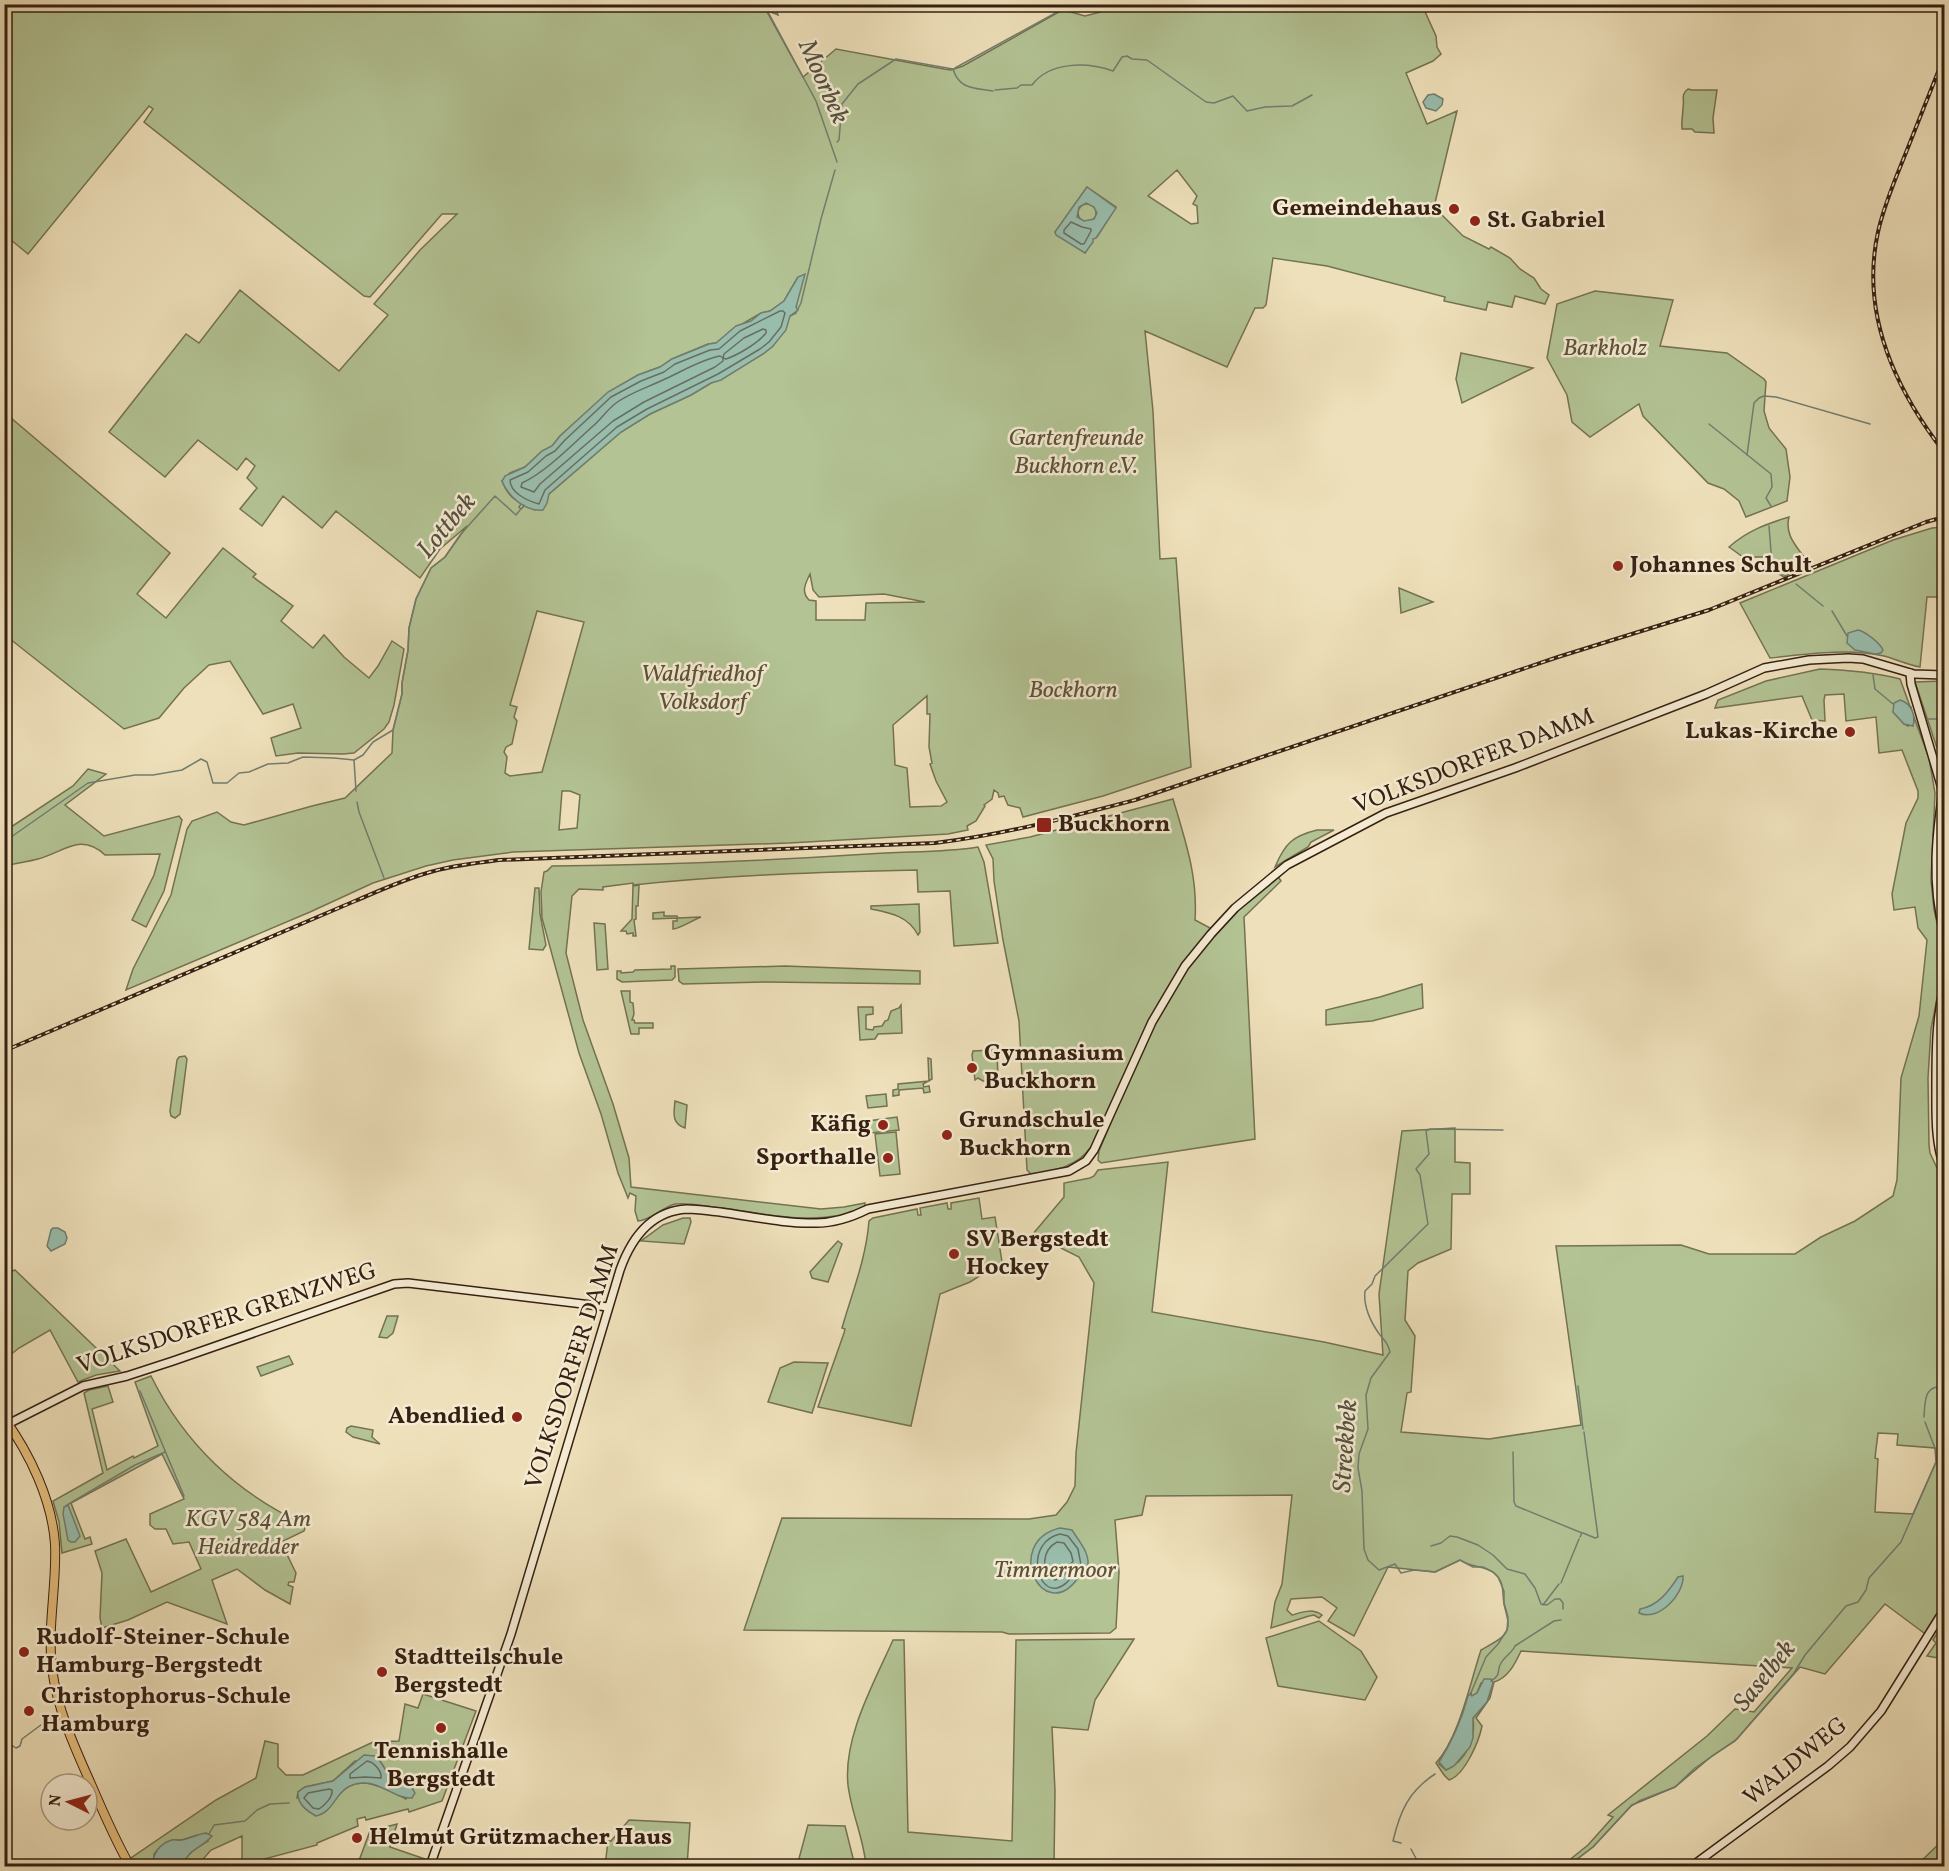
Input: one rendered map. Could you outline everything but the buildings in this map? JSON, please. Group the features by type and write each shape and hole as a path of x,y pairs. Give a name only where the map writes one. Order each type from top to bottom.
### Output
{"main road":[{"name":"VOLKSDORFER DAMM","path":"430,1866 511,1634 608,1307 630,1245 641,1231 666,1214 688,1209 804,1222 827,1222 855,1216 868,1209 1060,1174 1075,1169 1086,1161 1096,1147 1152,1022 1185,966 1231,913 1256,889 1287,865 1386,813 1515,768 1706,694 1764,668 1809,660 1839,658 1863,659 1910,673 1944,675"},
{"path":"1910,673 1911,684 1944,788 1935,874 1936,894 1944,932"},
{"path":"1944,986 1938,1015 1936,1044 1937,1136 1944,1167"},
{"name":"VOLKSDORFER GRENZWEG","path":"6,1421 83,1386 155,1367 394,1284 408,1283 608,1307"},
{"path":"6,1421 35,1471 45,1497 54,1536 51,1656 58,1703 87,1775 130,1866"},
{"name":"WALDWEG","path":"1692,1866 1828,1766 1850,1747 1881,1711 1944,1610"}],"green space":[{"path":"1119,4 1422,5 1436,36 1437,47 1441,54 1433,61 1406,73 1427,124 1457,111 1434,207 1463,236 1489,249 1491,247 1510,258 1520,269 1534,278 1541,289 1549,295 1545,304 1515,296 1512,307 1488,302 1486,310 1444,301 1445,297 1327,266 1273,258 1266,305 1263,308 1255,308 1227,367 1145,331 1153,411 1160,559 1176,558 1191,767 1103,796 1023,817 1020,808 1008,805 1004,796 999,797 994,790 992,799 984,805 976,821 967,826 968,830 948,834 789,843 513,852 453,860 373,883 126,990 133,969 171,895 187,829 192,821 217,812 231,822 244,825 345,798 392,753 393,730 402,694 409,628 416,599 431,568 445,557 467,526 440,549 420,578 336,511 322,528 283,496 262,526 240,509 257,488 247,478 255,466 246,458 237,470 198,440 165,477 109,432 186,334 199,343 240,290 339,371 388,315 374,304 420,250 457,214 442,214 370,297 364,296 144,122 153,109 149,106 28,254 5,235 4,5 775,5 778,15 766,10 803,77 836,49 951,70 963,66 1059,12 1060,9 1085,16 1120,7","holes":["1177,170 1197,196 1193,204 1197,206 1198,223 1191,224 1148,196","1087,187 1116,207 1097,237 1092,239 1085,253 1055,232","798,277 796,313 790,316 773,346 763,354 691,395 650,414 621,432 549,494 535,510 525,505 521,509 519,507 522,503 507,491 502,481 510,473 525,467 542,451 552,446 609,392 672,359 716,343 744,323 761,313 770,311 784,301","810,574 813,590 819,597 884,594 925,602 866,603 865,620 816,620 816,601 809,600 805,594","537,611 584,622 542,772 510,776 505,773 507,757 504,752 506,747 512,744 517,721 514,717 517,707 510,705","927,696 927,714 930,714 929,747 932,763 930,764 947,802 941,806 910,807 907,768 895,765 893,725","562,791 580,795 577,828 559,830"]},
{"path":"1688,89 1717,90 1713,118 1714,133 1682,129 1683,95"},
{"path":"1083,204 1091,204 1096,209 1094,220 1083,222 1078,217 1078,209"},
{"name":"Barkholz","path":"1595,291 1673,300 1660,346 1727,353 1764,379 1766,382 1764,411 1769,428 1786,449 1790,477 1787,501 1746,517 1739,501 1724,489 1708,483 1643,416 1639,404 1590,437 1572,422 1567,395 1547,358 1557,304"},
{"path":"1461,353 1533,368 1462,403 1456,379"},
{"path":"4,412 170,553 137,594 166,618 223,548 256,574 253,577 293,606 281,621 313,648 324,635 344,657 369,678 392,641 404,649 394,705 389,722 384,729 354,753 298,753 276,756 271,738 301,728 293,704 263,714 230,661 209,665 184,688 159,718 124,729 5,635"},
{"path":"1789,517 1790,536 1808,563 1784,577 1770,565 1770,557 1743,557 1729,547 1757,529"},
{"path":"1944,527 1944,597 1927,597 1920,667 1884,656 1856,652 1827,652 1770,658 1740,603 1893,540 1932,528"},
{"path":"1399,588 1433,602 1401,613"},
{"name":"Timmermoor","path":"1820,669 1860,672 1900,679 1910,707 1893,712 1908,726 1914,721 1912,712 1929,758 1935,793 1931,880 1934,910 1944,953 1931,1029 1928,1078 1930,1153 1944,1183 1944,1609 1928,1636 1885,1604 1825,1674 1800,1667 1735,1741 1712,1756 1675,1787 1632,1805 1593,1847 1568,1866 1562,1866 1588,1845 1613,1817 1608,1815 1707,1736 1735,1709 1754,1712 1792,1668 1521,1651 1507,1674 1494,1682 1490,1698 1476,1718 1482,1726 1478,1740 1466,1765 1449,1780 1436,1763 1457,1725 1481,1650 1502,1637 1508,1628 1500,1580 1490,1570 1460,1560 1435,1572 1388,1567 1354,1636 1328,1621 1337,1608 1322,1597 1291,1599 1287,1610 1292,1615 1307,1611 1315,1612 1322,1615 1319,1618 1314,1615 1309,1616 1271,1628 1275,1602 1282,1584 1292,1495 1146,1496 1142,1515 1115,1520 1119,1572 1116,1628 1110,1633 1009,1634 1002,1632 744,1630 782,1518 1029,1519 1056,1515 1067,1502 1075,1486 1076,1453 1094,1283 1079,1257 1055,1245 1022,1247 1064,1197 1064,1183 1090,1178 1098,1170 1168,1162 1152,1312 1324,1342 1383,1355 1379,1294 1402,1131 1455,1128 1455,1162 1470,1163 1470,1194 1452,1194 1451,1249 1418,1263 1408,1271 1405,1320 1415,1336 1411,1392 1407,1393 1401,1432 1489,1439 1581,1425 1556,1246 1681,1245 1709,1254 1795,1254 1821,1237 1855,1221 1893,1196 1897,1180 1901,1078 1919,1016 1927,940 1918,928 1915,907 1894,910 1892,894 1906,823 1918,798 1918,791 1902,750 1879,753 1876,717 1846,721 1844,694 1825,695 1825,721 1812,720 1802,696 1715,708 1718,700 1766,681","holes":["1878,1433 1898,1434 1897,1445 1935,1448 1936,1462 1913,1514 1875,1512 1878,1459 1875,1458","1481,1683 1492,1683 1487,1702 1473,1718 1473,1734 1468,1748 1459,1761 1446,1770 1439,1764 1440,1761 1454,1737 1468,1696 1472,1697 1477,1693"]},
{"path":"1944,681 1944,752 1937,748 1915,682"},
{"path":"88,769 106,774 65,805 104,836 179,816 182,820 164,891 146,927 132,920 154,875 160,854 105,855 96,848 80,844 38,859 5,866 5,831 73,786"},
{"path":"1173,799 1193,873 1195,920 1212,929 1173,980 1159,1004 1091,1147 1072,1164 1031,1174 1027,1170 1019,1021 1003,940 993,859 986,845 1030,837"},
{"path":"1944,813 1944,920 1938,893"},
{"path":"1317,830 1334,830 1311,842 1308,847 1275,867 1286,846 1296,838"},
{"path":"978,847 984,862 998,943 954,946 950,891 918,892 917,870 775,874 633,885 633,883 603,887 603,890 579,889 572,896 566,953 583,1020 613,1104 629,1158 631,1187 821,1209 865,1203 864,1209 846,1214 810,1218 776,1216 693,1204 675,1204 647,1219 638,1221 635,1211 636,1196 630,1193 628,1198 618,1173 601,1114 579,1053 542,918 541,892 544,872 552,866 750,861"},
{"path":"1277,875 1281,881 1244,917 1255,1139 1101,1163 1098,1160 1099,1151 1121,1097 1174,988 1216,932"},
{"path":"639,885 638,906 636,906 636,919 634,920 636,936 633,936 633,933 627,934 626,931 621,931 632,919 633,886"},
{"path":"535,888 539,888 540,914 546,945 543,950 529,949"},
{"path":"919,904 920,932 918,935 904,919 871,909 871,906"},
{"path":"664,912 664,916 677,916 678,918 701,917 673,929 673,921 677,921 677,918 653,919 653,913"},
{"path":"594,923 605,924 608,969 597,970"},
{"path":"671,966 675,966 675,977 672,980 622,982 617,979 617,971 621,973 635,970 671,969"},
{"path":"785,966 920,971 920,984 767,982 683,984 679,981 678,969"},
{"path":"1422,984 1423,1008 1372,1021 1326,1025 1326,1010"},
{"path":"621,991 630,991 630,1002 633,1003 634,1014 632,1020 635,1023 653,1023 653,1028 639,1028 639,1034 631,1034"},
{"path":"901,1005 902,1033 878,1034 875,1039 860,1040 858,1007 873,1007 873,1014 866,1015 866,1029 873,1030 874,1027 882,1026 888,1020 891,1011"},
{"path":"1944,1008 1944,1150 1940,1136 1941,1029"},
{"path":"992,1050 992,1053 997,1053 998,1078 992,1081 983,1081 978,1078 975,1080 973,1051"},
{"path":"185,1056 187,1059 180,1114 175,1118 171,1116 170,1111 177,1060"},
{"path":"928,1058 931,1059 932,1079 929,1081"},
{"path":"928,1081 923,1084 924,1087 929,1086 930,1092 924,1093 923,1088 899,1090 899,1095 893,1096 893,1090 898,1089 898,1084"},
{"name":"Sporthalle","path":"886,1094 887,1106 868,1108 866,1096"},
{"path":"675,1101 687,1105 685,1128 675,1120"},
{"name":"Käfig","path":"897,1117 899,1130 870,1133 868,1121"},
{"name":"Sporthalle","path":"896,1132 900,1174 880,1176 875,1134"},
{"path":"979,1198 982,1219 995,1217 1002,1262 970,1282 940,1294 911,1426 818,1407 844,1333 845,1329 842,1328 862,1262 869,1221 873,1218 917,1209 918,1215 921,1215 920,1208 947,1203 948,1209 951,1209 951,1203"},
{"path":"690,1218 691,1222 684,1244 641,1241 663,1225"},
{"path":"838,1241 842,1244 828,1282 812,1278 810,1272"},
{"path":"15,1270 120,1371 96,1375 78,1382 50,1330 5,1359 5,1274"},
{"path":"387,1316 398,1316 393,1333 387,1338 379,1337"},
{"path":"289,1356 293,1364 261,1376 257,1367"},
{"path":"794,1362 828,1363 812,1413 768,1402 780,1368"},
{"name":"KGV 584 Am Heidredder","path":"151,1376 179,1423 215,1464 257,1498 306,1525 304,1531 281,1542 296,1573 294,1582 289,1582 288,1585 293,1587 290,1604 265,1590 237,1569 212,1580 227,1624 167,1602 128,1620 102,1628 100,1618 102,1573 95,1551 126,1539 151,1592 201,1569 189,1542 173,1544 166,1529 155,1529 150,1525 150,1514 184,1499 162,1454 71,1503 85,1539 90,1537 92,1544 62,1553 59,1522 53,1501 103,1473 84,1393 108,1386 113,1402 92,1409 107,1470 158,1446 135,1382"},
{"path":"351,1426 373,1430 372,1437 380,1444 353,1437 346,1432"},
{"path":"1319,1621 1361,1651 1377,1677 1365,1700 1278,1686 1266,1638"},
{"path":"1944,1621 1944,1659 1927,1656 1936,1643 1933,1640"},
{"path":"1134,1639 1095,1700 1088,1730 1052,1727 1055,1791 1054,1866 866,1866 848,1785 850,1748 869,1692 893,1640 904,1640 908,1832 1012,1841 1016,1640"},
{"path":"423,1694 476,1711 442,1801 409,1812 408,1809 366,1820 365,1817 357,1819 358,1826 317,1843 317,1845 242,1865 242,1836 211,1850 197,1866 182,1866 189,1854 208,1841 197,1835 182,1840 172,1840 159,1848 154,1854 154,1866 132,1866 128,1860 216,1800 256,1778 265,1741 278,1744 278,1767 286,1775 303,1775 373,1742 399,1741 405,1704 418,1708","holes":["355,1761 380,1761 390,1777 411,1788 406,1799 380,1787 362,1783 346,1788 338,1796 297,1798 298,1792 305,1787 333,1781"]},
{"path":"629,1820 690,1823 687,1866 605,1866 608,1841 611,1841"},
{"path":"397,1824 390,1847 425,1859 423,1866 357,1866 370,1831"},
{"path":"808,1825 845,1826 855,1866 797,1866"},
{"path":"1944,1839 1944,1866 1916,1866"}],"water":[{"path":"1434,94 1443,99 1442,105 1436,111 1426,108 1423,102 1428,95"},
{"path":"1087,187 1116,208 1085,253 1056,235 1055,232","holes":["1086,203 1094,207 1097,213 1094,219 1084,221 1077,217 1079,207"]},
{"path":"805,274 796,307 798,310 790,316 786,330 763,354 721,380 650,414 621,432 549,494 543,510 524,506 508,492 502,481 505,476 525,467 542,451 552,446 608,392 672,359 716,343 736,326 751,321 761,313 770,311 784,301 798,277"},
{"path":"1858,630 1876,641 1883,650 1881,653 1855,650 1847,643 1848,633"},
{"path":"1900,700 1912,710 1913,726 1904,724 1893,712 1894,703"},
{"path":"53,1228 65,1232 67,1238 65,1244 51,1251 47,1246"},
{"path":"68,1505 80,1536 75,1542 68,1540 63,1514 64,1507"},
{"path":"1060,1528 1072,1530 1084,1548 1088,1563 1085,1571 1065,1590 1052,1593 1042,1587 1034,1577 1031,1563 1033,1549 1043,1536"},
{"path":"1683,1576 1679,1591 1668,1605 1654,1614 1639,1613 1640,1609 1658,1601 1678,1577"},
{"path":"1484,1679 1491,1679 1493,1683 1487,1702 1473,1718 1473,1738 1470,1747 1454,1766 1446,1770 1439,1762 1456,1730 1468,1696 1471,1693 1472,1696 1477,1693"},
{"path":"364,1755 375,1756 390,1777 412,1788 415,1793 412,1798 400,1796 370,1783 363,1783 347,1788 329,1809 316,1816 303,1807 298,1792 305,1787 333,1781"},
{"path":"206,1833 212,1836 188,1856 182,1866 154,1866 155,1854 164,1844 172,1840"}],"waterway":[{"name":"Moorbek","path":"766,4 767,10 816,101 837,162"},
{"path":"955,68 1059,11"},
{"path":"995,90 1032,85 1049,71 1070,66 1092,66 1113,71 1122,57 1127,56 1132,59 1147,60 1206,102 1214,103 1233,96 1247,111 1265,107 1292,106 1312,95"},
{"path":"837,142 842,104 858,84 896,59 953,69 959,81 969,87 993,91"},
{"name":"Lottbek","path":"797,311 835,170"},
{"path":"1747,455 1754,403 1764,396 1776,397 1870,424"},
{"path":"1709,424 1771,474 1772,487 1766,498 1771,506"},
{"name":"Lottbek","path":"4,842 88,783 182,770 201,759 207,762 213,783 227,783 239,773 249,772 268,764 288,763 303,757 354,760 363,755 373,742 393,730 402,694 409,628 416,599 431,568 445,557 460,535 495,496 516,515 524,505"},
{"path":"1769,526 1772,564 1785,576"},
{"path":"1796,584 1823,606"},
{"path":"1832,611 1847,636"},
{"path":"1873,675 1875,689 1893,704"},
{"path":"1928,719 1944,719"},
{"path":"354,760 356,791"},
{"path":"357,802 384,878"},
{"name":"Streekbek","path":"1470,1695 1486,1657 1507,1630 1508,1617 1504,1603 1504,1591 1498,1577 1483,1567 1473,1567 1460,1560 1435,1572 1414,1570 1401,1573 1395,1564 1379,1570 1368,1560 1364,1549 1362,1491 1358,1468 1359,1454 1368,1429 1366,1395 1371,1378 1390,1352 1368,1314 1365,1291 1372,1284 1375,1276 1428,1224 1420,1175 1416,1169 1429,1154 1426,1131 1430,1129 1503,1130"},
{"path":"1578,1386 1583,1429"},
{"name":"Saselbek","path":"1924,1417 1925,1400 1929,1391 1933,1388 1944,1387"},
{"path":"140,1391 184,1496"},
{"name":"Saselbek","path":"1925,1422 1936,1451"},
{"path":"1583,1533 1598,1537 1584,1432"},
{"path":"67,1505 135,1465 165,1452"},
{"path":"1513,1452 1516,1506 1582,1533 1580,1537"},
{"name":"Saselbek","path":"1568,1866 1593,1847 1630,1807 1639,1801 1675,1787 1695,1768 1737,1739 1794,1673 1805,1655 1846,1606 1858,1602 1866,1590 1869,1578 1901,1542 1936,1462"},
{"path":"1431,1546 1441,1543 1450,1536 1478,1545 1493,1555 1507,1569 1525,1574 1535,1588 1541,1604 1547,1605 1555,1599 1560,1599 1563,1609"},
{"path":"1561,1583 1579,1539"},
{"path":"1543,1605 1559,1584"},
{"path":"1491,1681 1498,1675 1501,1663 1515,1646 1554,1621 1561,1620"},
{"path":"4,1751 13,1746 16,1748 20,1746 22,1739 53,1716"},
{"name":"Streekbek","path":"1401,1843 1393,1841 1403,1811 1418,1787 1435,1774"},
{"path":"209,1834 214,1825 245,1821 257,1810 270,1804 289,1803"},
{"name":"Streekbek","path":"1411,1849 1420,1866"}],"railway":[{"path":"1944,57 1887,202 1878,232 1874,262 1874,292 1878,321 1886,349 1910,403 1944,452"},
{"path":"4,1051 384,889 434,871 499,860 935,843 1036,825 1135,800 1558,657 1709,610 1926,522 1944,517"}],"place":[{"name":"Gemeindehaus","path":"1454,209"},
{"name":"St. Gabriel","path":"1475,221"},
{"name":"Johannes Schult","path":"1618,566"},
{"name":"Lukas-Kirche","path":"1850,732"},
{"name":"Buckhorn","path":"1044,825"},
{"name":"Gymnasium Buckhorn","path":"972,1068"},
{"name":"Käfig","path":"883,1125"},
{"name":"Grundschule Buckhorn","path":"947,1135"},
{"name":"Sporthalle","path":"888,1158"},
{"name":"SV Bergstedt Hockey","path":"954,1254"},
{"name":"Abendlied","path":"517,1417"},
{"name":"Rudolf-Steiner-Schule Hamburg-Bergstedt","path":"24,1652"},
{"name":"Stadtteilschule Bergstedt","path":"382,1672"},
{"name":"Christophorus-Schule Hamburg","path":"29,1711"},
{"name":"Tennishalle Bergstedt","path":"441,1728"},
{"name":"Helmut Grützmacher Haus","path":"357,1838"}],"park label":[{"name":"Gartenfreunde Buckhorn e.V.","path":"1076,453"},
{"name":"Waldfriedhof Volksdorf","path":"702,689"},
{"name":"Bockhorn","path":"1073,691"}]}
